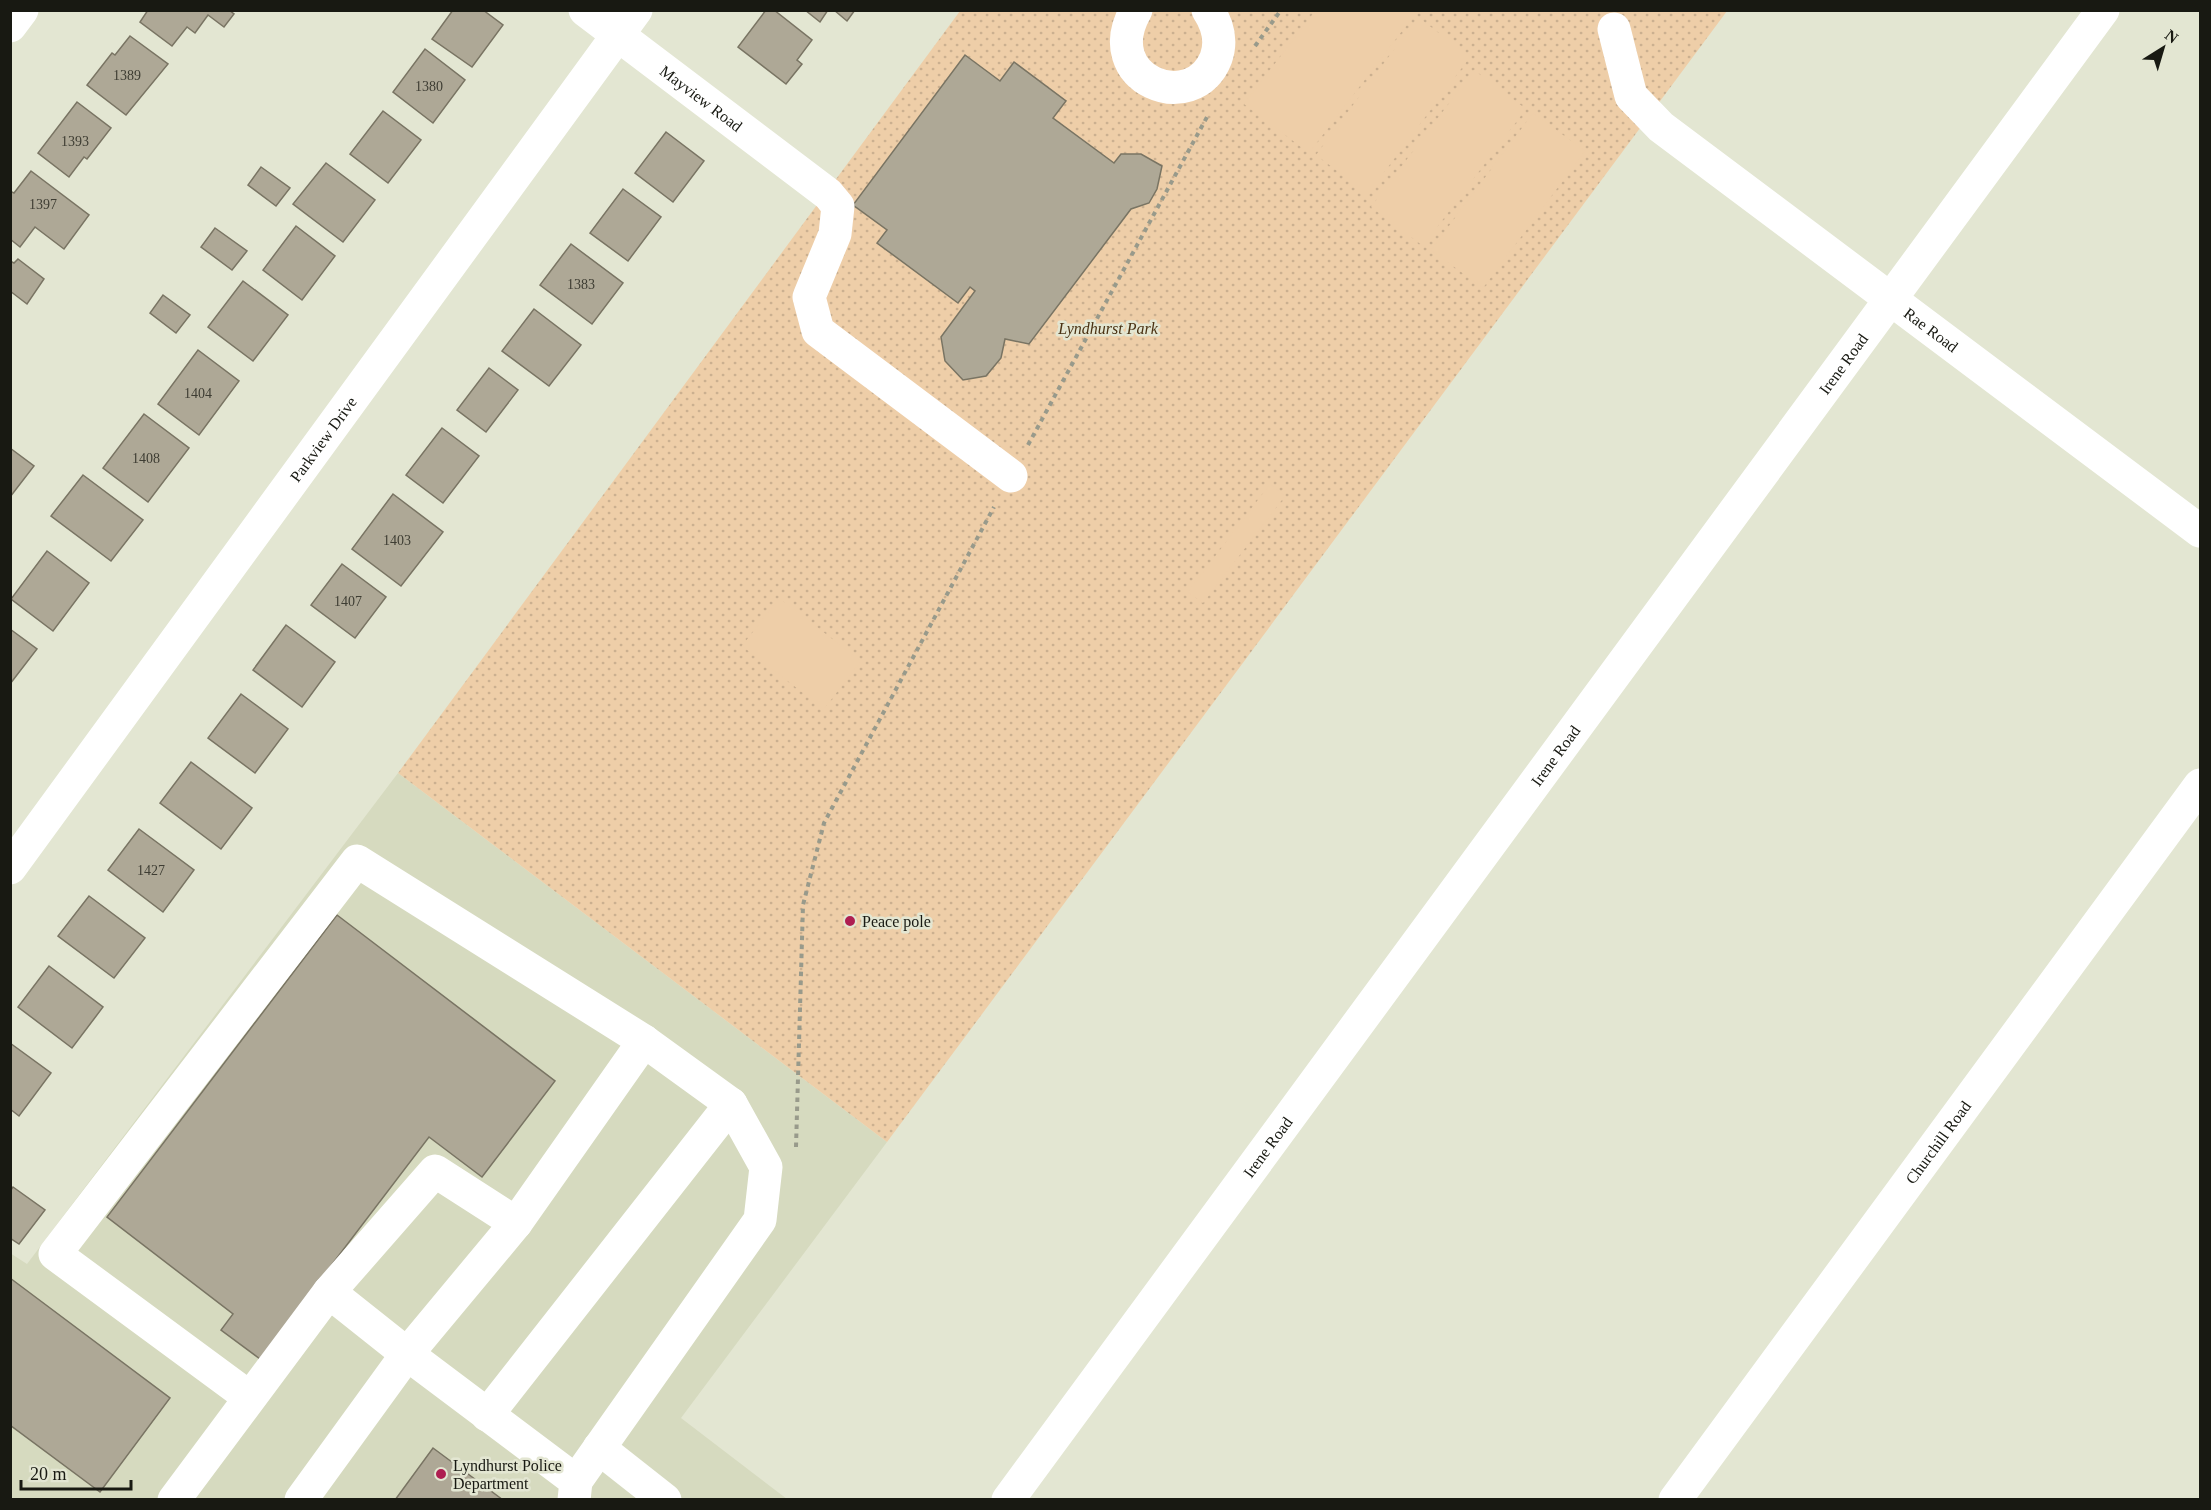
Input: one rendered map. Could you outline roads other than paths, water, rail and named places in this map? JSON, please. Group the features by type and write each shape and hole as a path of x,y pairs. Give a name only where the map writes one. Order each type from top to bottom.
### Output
{"street":[{"path":"10,26 22,10"},
{"name":"Mayview Road","path":"585,10 627,23 817,185 838,206 835,234 809,297 818,331 1011,476"},
{"path":"1136,10 1125,39 1127,54 1145,79 1159,86 1175,88 1203,77 1213,64 1219,50 1219,35 1215,20 1208,10"},
{"name":"Irene Road","path":"1008,1500 2103,10"},
{"name":"Parkview Drive","path":"10,868 627,23"},
{"name":"Rae Road","path":"1614,28 1631,96 1661,127 2200,531"},
{"name":"Churchill Road","path":"1675,1500 2200,785"},
{"path":"249,1397 55,1254 357,861 644,1041 731,1104 766,1167 760,1220 599,1449 575,1490 488,1415 329,1292"},
{"path":"301,1500 407,1354 516,1223 644,1041"},
{"path":"488,1415 731,1104"},
{"path":"174,1500 329,1292 435,1171 516,1223"},
{"path":"599,1449 665,1500"}],"place":[{"name":"Peace pole","path":"850,921"},
{"name":"Lyndhurst Police Department","path":"441,1474"}],"park label":[{"name":"Lyndhurst Park","path":"1108,328"}]}
